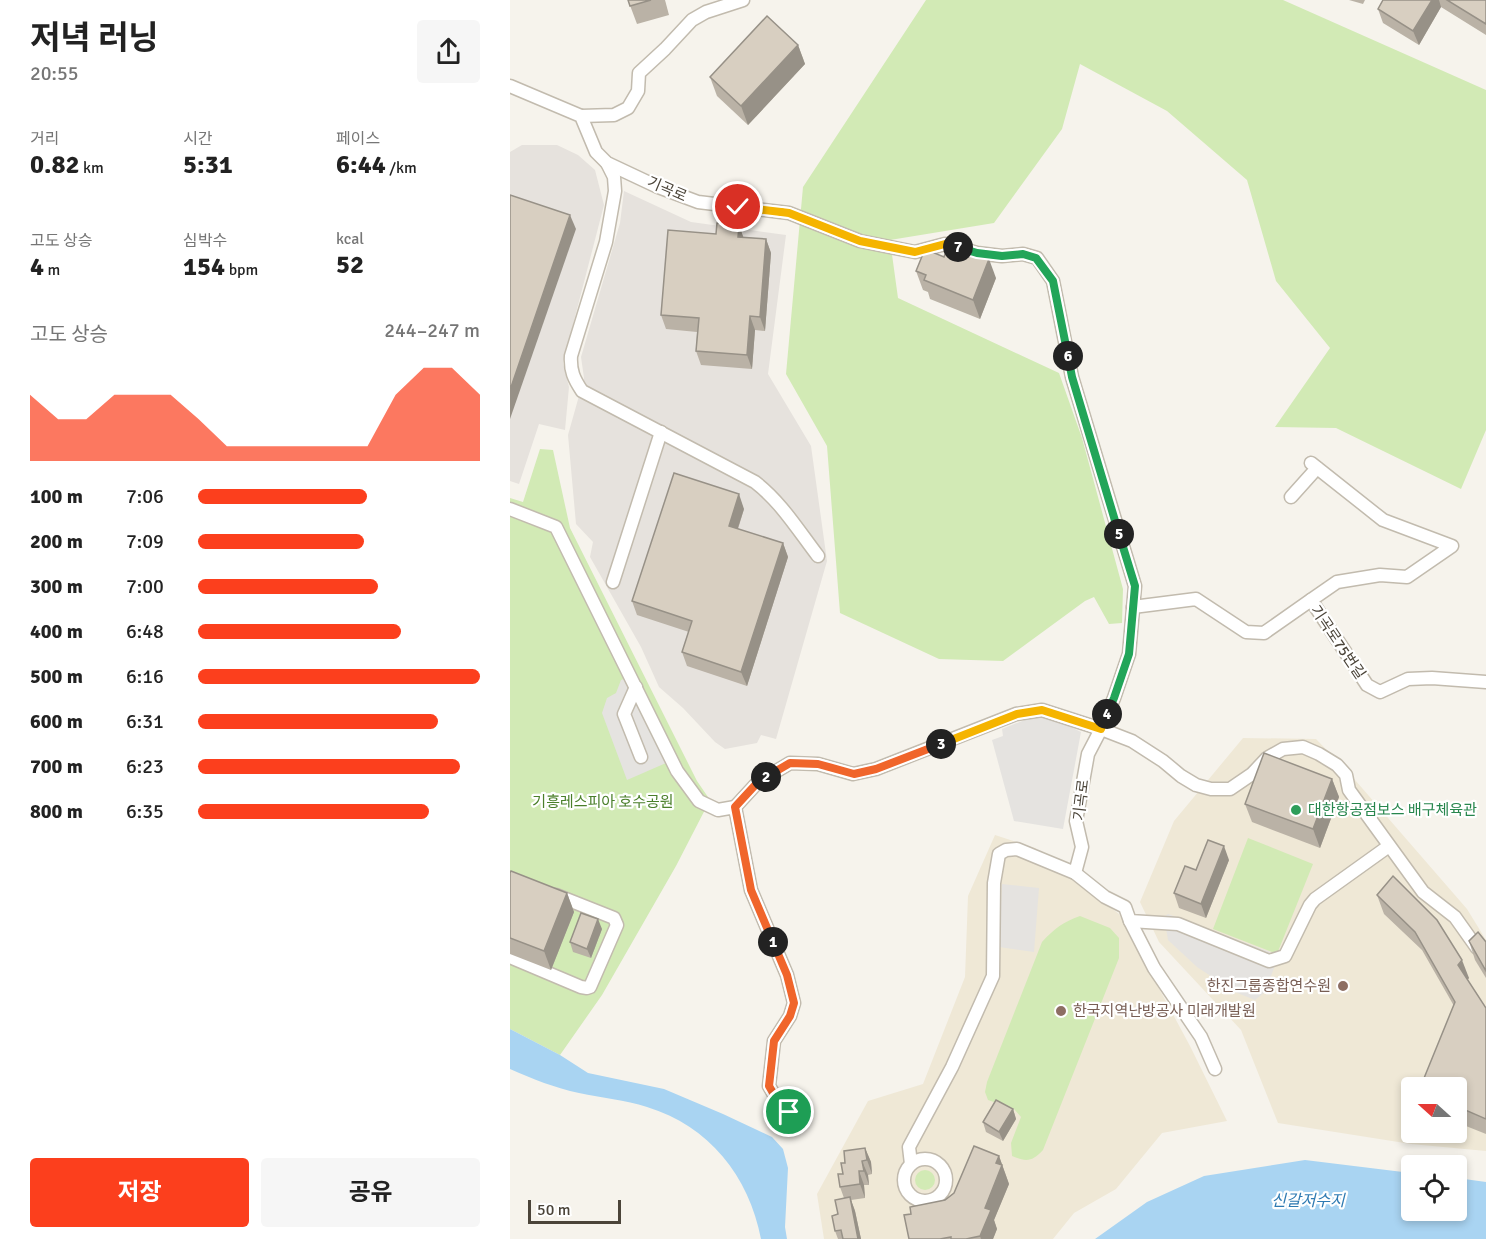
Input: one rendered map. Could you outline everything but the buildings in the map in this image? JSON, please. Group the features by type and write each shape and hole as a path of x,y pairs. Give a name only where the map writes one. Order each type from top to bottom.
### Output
{"street":[{"path":"510,86 581,116 614,115 628,108 638,91 639,73 692,20 706,12 743,0"},
{"name":"기곡로","path":"581,116 596,152 608,163 658,187 698,202 789,213 860,241 915,252 945,244 977,253 1002,256 1023,254 1036,258 1053,281 1072,377 1135,586 1129,654 1114,698 1088,754 1076,821 1082,847 1074,873"},
{"path":"608,163 614,177 615,191 607,233 572,353 570,367 574,379 582,391 755,482 780,505 818,556"},
{"path":"613,582 661,432"},
{"path":"1291,497 1314,465 1383,520 1452,546 1407,577 1380,575 1336,582 1311,600"},
{"path":"510,509 556,527 677,771 699,801 718,810 735,807 758,782 790,763 818,764 854,774 876,769 1017,714 1042,710 1132,741 1181,776 1196,785 1212,789 1230,789 1252,774 1267,758 1283,749 1303,747 1337,765 1346,775 1349,790 1423,892 1436,909 1455,917 1477,948"},
{"name":"기곡로75번길","path":"1133,607 1196,599 1246,632 1264,633 1311,600 1367,685 1380,692 1408,679 1432,678 1486,682"},
{"path":"636,687 624,714 641,757"},
{"path":"735,807 751,890 787,975 794,1003 790,1016 774,1041 769,1086 789,1112"},
{"path":"1130,921 1178,924 1269,961 1285,956 1315,899 1389,846"},
{"path":"911,1164 909,1147 952,1067 993,976 994,884 999,854 1006,850 1017,849 1074,873 1105,897 1125,907 1154,968 1201,1037 1215,1069"},
{"path":"510,957 581,987 590,987 616,925 615,918 541,890"}],"shaded area":[{"path":"522,145 557,145 578,155 595,170 604,205 563,363 569,387 565,430 539,424 519,484 510,481 510,152"},
{"path":"624,191 691,222 786,235 768,374 811,446 827,561 776,739 761,735 757,743 725,749 659,687 641,647 590,557 593,542 576,524 568,435 584,378 581,357 620,223"},
{"path":"627,678 666,763 627,780 602,713 607,698 616,693 621,680"},
{"path":"1042,713 1081,732 1063,829 1014,821 992,740 1003,736 1002,729"},
{"name":"한진그룹종합연수원","path":"1243,738 1316,739 1349,773 1467,909 1486,940 1486,1151 1405,1143 1467,1143 1467,1077 1401,1077 1401,1142 1278,1123 1241,1030 1159,942 1140,902 1174,821"},
{"name":"한국지역난방공사 미래개발원","path":"995,835 1035,848 1119,914 1190,1046 1227,1121 1162,1133 1116,1189 1074,1213 1053,1239 824,1239 817,1194 868,1101 923,1084 965,977 968,896"},
{"path":"1002,884 1039,888 1034,952 999,947"},
{"path":"1168,914 1270,952 1277,960 1265,992 1255,1000 1235,992 1197,967 1168,940 1164,917"}],"green space":[{"path":"926,0 1283,0 1486,90 1486,430 1461,489 1336,428 1275,427 1330,348 1276,281 1247,180 1167,111 1080,64 1062,129 994,223 890,240 898,298 1059,373 1082,438 1123,589 1122,623 1109,624 1094,597 1085,601 1003,661 939,659 840,613 827,446 786,374 803,187"},
{"name":"기흥레스피아 호수공원","path":"540,449 553,450 570,528 697,781 710,800 676,866 602,995 560,1055 510,1029 510,498 523,502"},
{"path":"1248,838 1313,864 1277,954 1213,929"},
{"path":"1080,916 1110,928 1119,938 1119,958 1043,1150 1032,1159 1021,1159 1012,1156 1011,1143 1021,1117 1014,1109 988,1100 985,1092 987,1082 1042,942 1060,926"},
{"path":"925,1170 932,1173 935,1180 932,1187 925,1190 918,1187 915,1180 918,1173"}],"water":[{"path":"510,1029 560,1055 588,1073 664,1089 772,1137 783,1149 788,1168 785,1227 787,1239 761,1239 747,1194 736,1175 723,1156 689,1127 647,1107 561,1089 510,1069"},
{"name":"신갈저수지","path":"1305,1160 1401,1172 1401,1221 1467,1221 1467,1179 1486,1182 1486,1239 1095,1239 1147,1202 1204,1176"}],"place":[{"name":"대한항공점보스 배구체육관","path":"1296,810"},
{"name":"한진그룹종합연수원","path":"1343,986"},
{"name":"한국지역난방공사 미래개발원","path":"1061,1011"}],"route":[{"path":"738,207 789,213 860,241 915,252 945,244 977,253 1002,256 1023,254 1036,258 1053,281 1072,377 1135,586 1129,654 1101,729 1042,710 1017,714 876,769 854,774 818,764 790,763 758,782 735,807 751,890 787,975 794,1003 790,1016 774,1041 769,1086 789,1112"}]}
